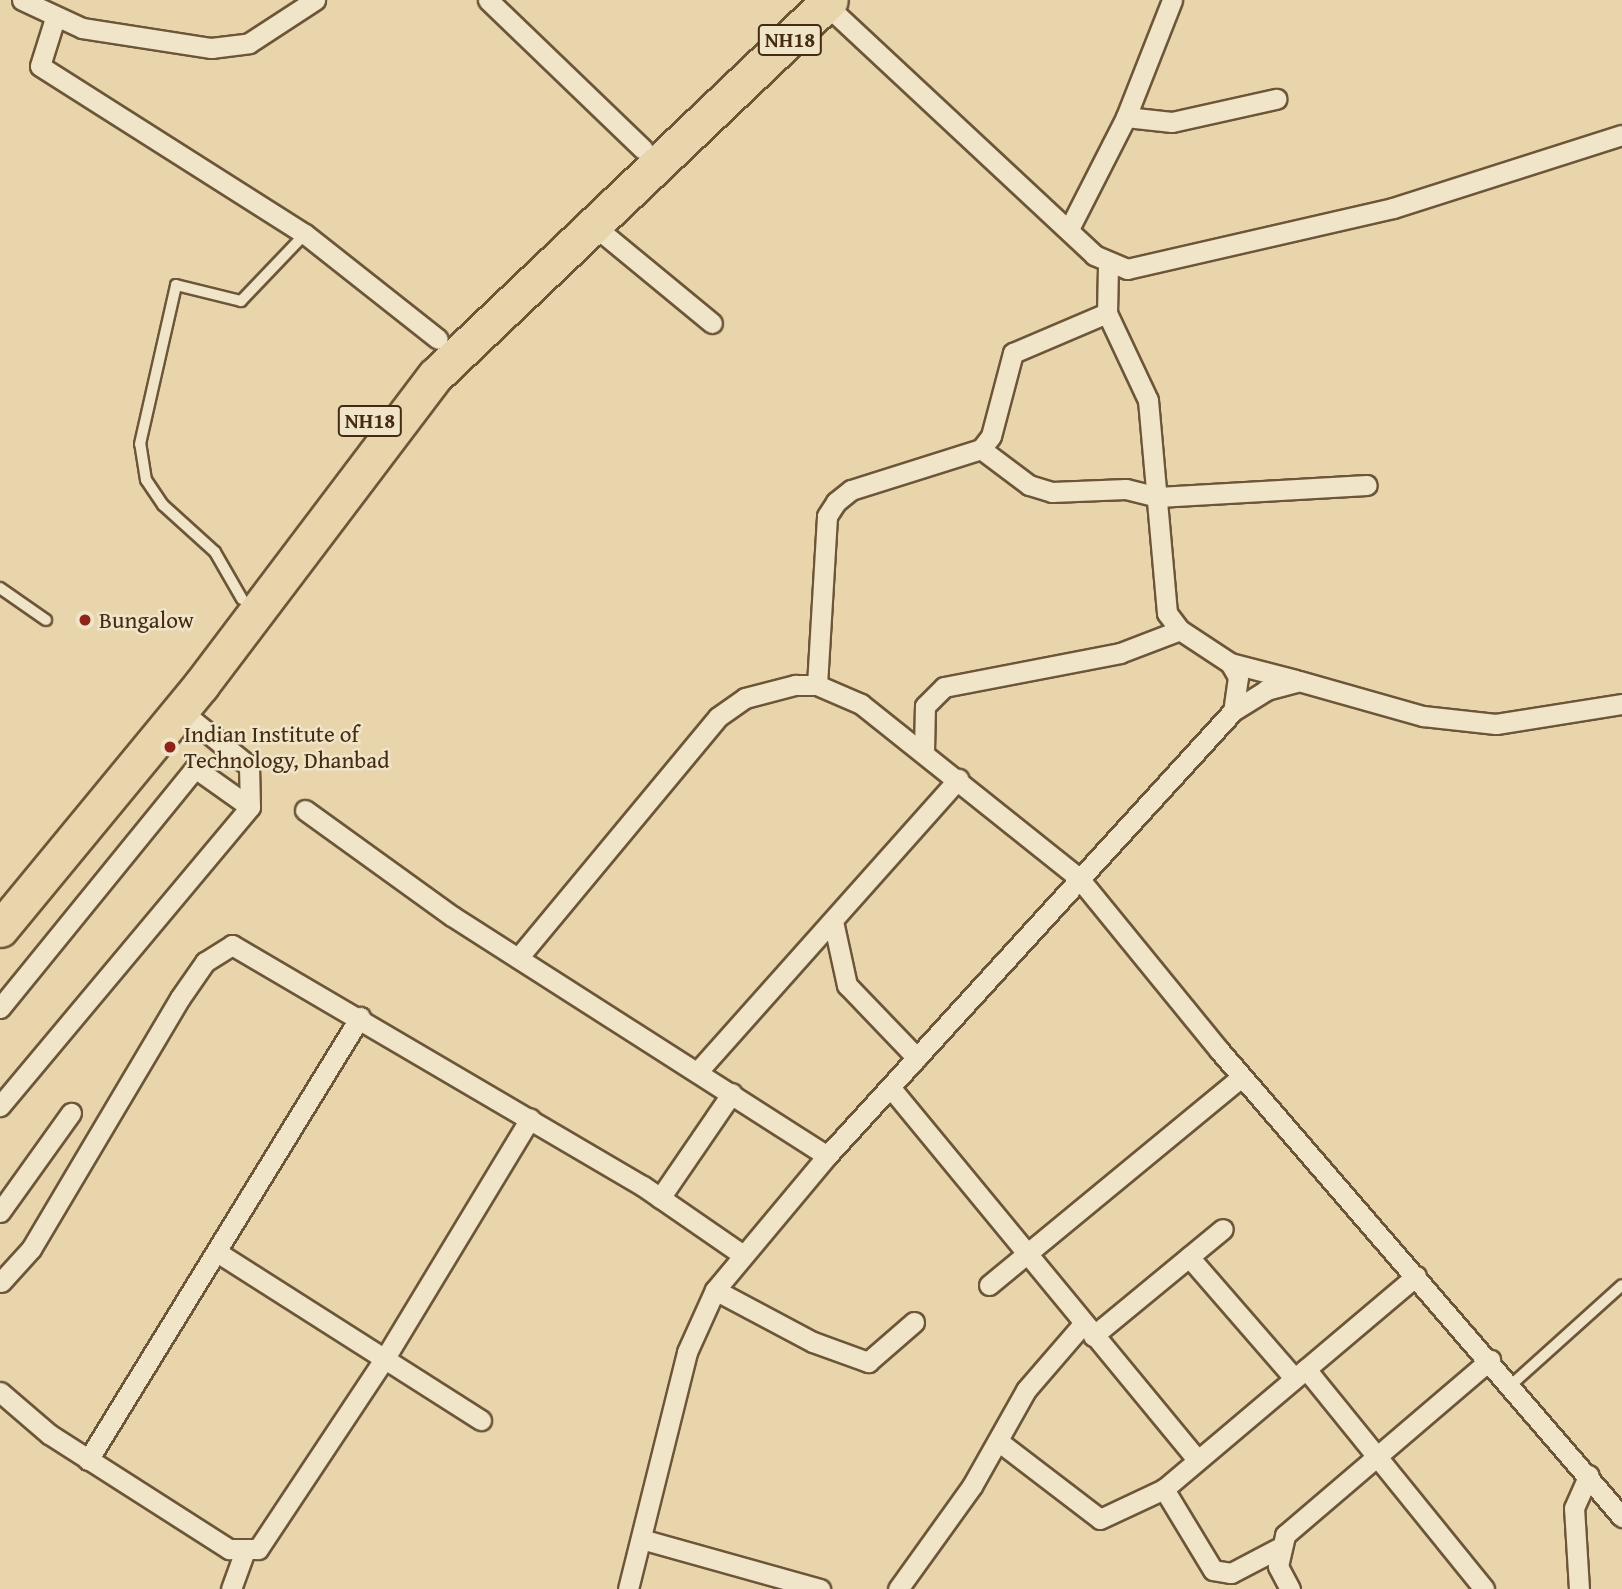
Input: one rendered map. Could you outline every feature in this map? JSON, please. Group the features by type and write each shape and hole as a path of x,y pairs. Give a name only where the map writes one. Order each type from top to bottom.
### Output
{"highway":[{"name":"NH18","path":"0,898 242,599 353,441 438,339 643,149 820,1"},
{"name":"NH18","path":"0,929 181,710 411,404 463,345 593,225 820,1"}],"street":[{"path":"22,0 55,18 211,48 249,43 315,0"},
{"path":"488,0 643,149"},
{"path":"1069,229 1126,117 1172,0"},
{"path":"820,1 1108,266 1127,270 1393,208 1622,135"},
{"path":"55,18 40,66 306,234 438,339"},
{"path":"1126,117 1172,122 1276,99"},
{"path":"593,225 712,323"},
{"path":"1108,266 1107,313 1143,379 1158,497 1165,605 1180,630 1230,663 1423,716 1496,724 1622,704"},
{"path":"817,685 827,516 836,502 852,490 981,449 991,436 1013,352 1107,313"},
{"path":"981,449 1029,485 1052,492 1105,488 1158,497 1367,485"},
{"path":"923,752 925,706 944,687 1121,653 1180,630"},
{"path":"1230,663 1238,677 1234,711"},
{"path":"628,1589 687,1352 715,1290 827,1156 1078,877 1234,711 1266,690 1299,681"},
{"path":"518,958 718,717 772,688 817,685 861,704 1078,877 1241,1077 1490,1360 1622,1517"},
{"path":"0,1106 250,807 249,766 181,710"},
{"path":"0,1008 195,768 250,807"},
{"path":"699,1070 958,779"},
{"path":"305,810 518,958 699,1070 827,1156"},
{"path":"833,921 848,985 917,1058"},
{"path":"0,1284 31,1249 180,998 219,948 248,949 660,1198 743,1255"},
{"path":"89,1460 360,1017"},
{"path":"989,1285 1241,1077"},
{"path":"890,1087 1025,1255 1196,1458"},
{"path":"660,1198 732,1093"},
{"path":"0,1212 71,1113"},
{"path":"231,1589 244,1553 269,1538 385,1358 530,1119"},
{"path":"898,1589 998,1441 1027,1390 1088,1330 1223,1229"},
{"path":"217,1252 481,1420"},
{"path":"1189,1257 1300,1374 1483,1589"},
{"path":"0,1263 0,1284"},
{"path":"998,1441 1100,1519 1164,1489 1196,1458 1416,1276"},
{"path":"715,1290 813,1342 867,1362 914,1322"},
{"path":"1164,1489 1213,1570 1231,1573 1277,1549 1285,1535 1490,1360"},
{"path":"0,1392 89,1460 244,1553"},
{"path":"1579,1589 1574,1508 1589,1475"},
{"path":"641,1539 820,1589"},
{"path":"1277,1549 1290,1589"}],"lane":[{"path":"242,599 215,552 163,506 146,480 140,444 176,285 240,301 306,234"},
{"path":"0,588 46,620"},
{"path":"1511,1385 1622,1285"}],"place":[{"name":"Bungalow","path":"85,620"},
{"name":"Indian Institute of Technology, Dhanbad","path":"170,747"}]}
